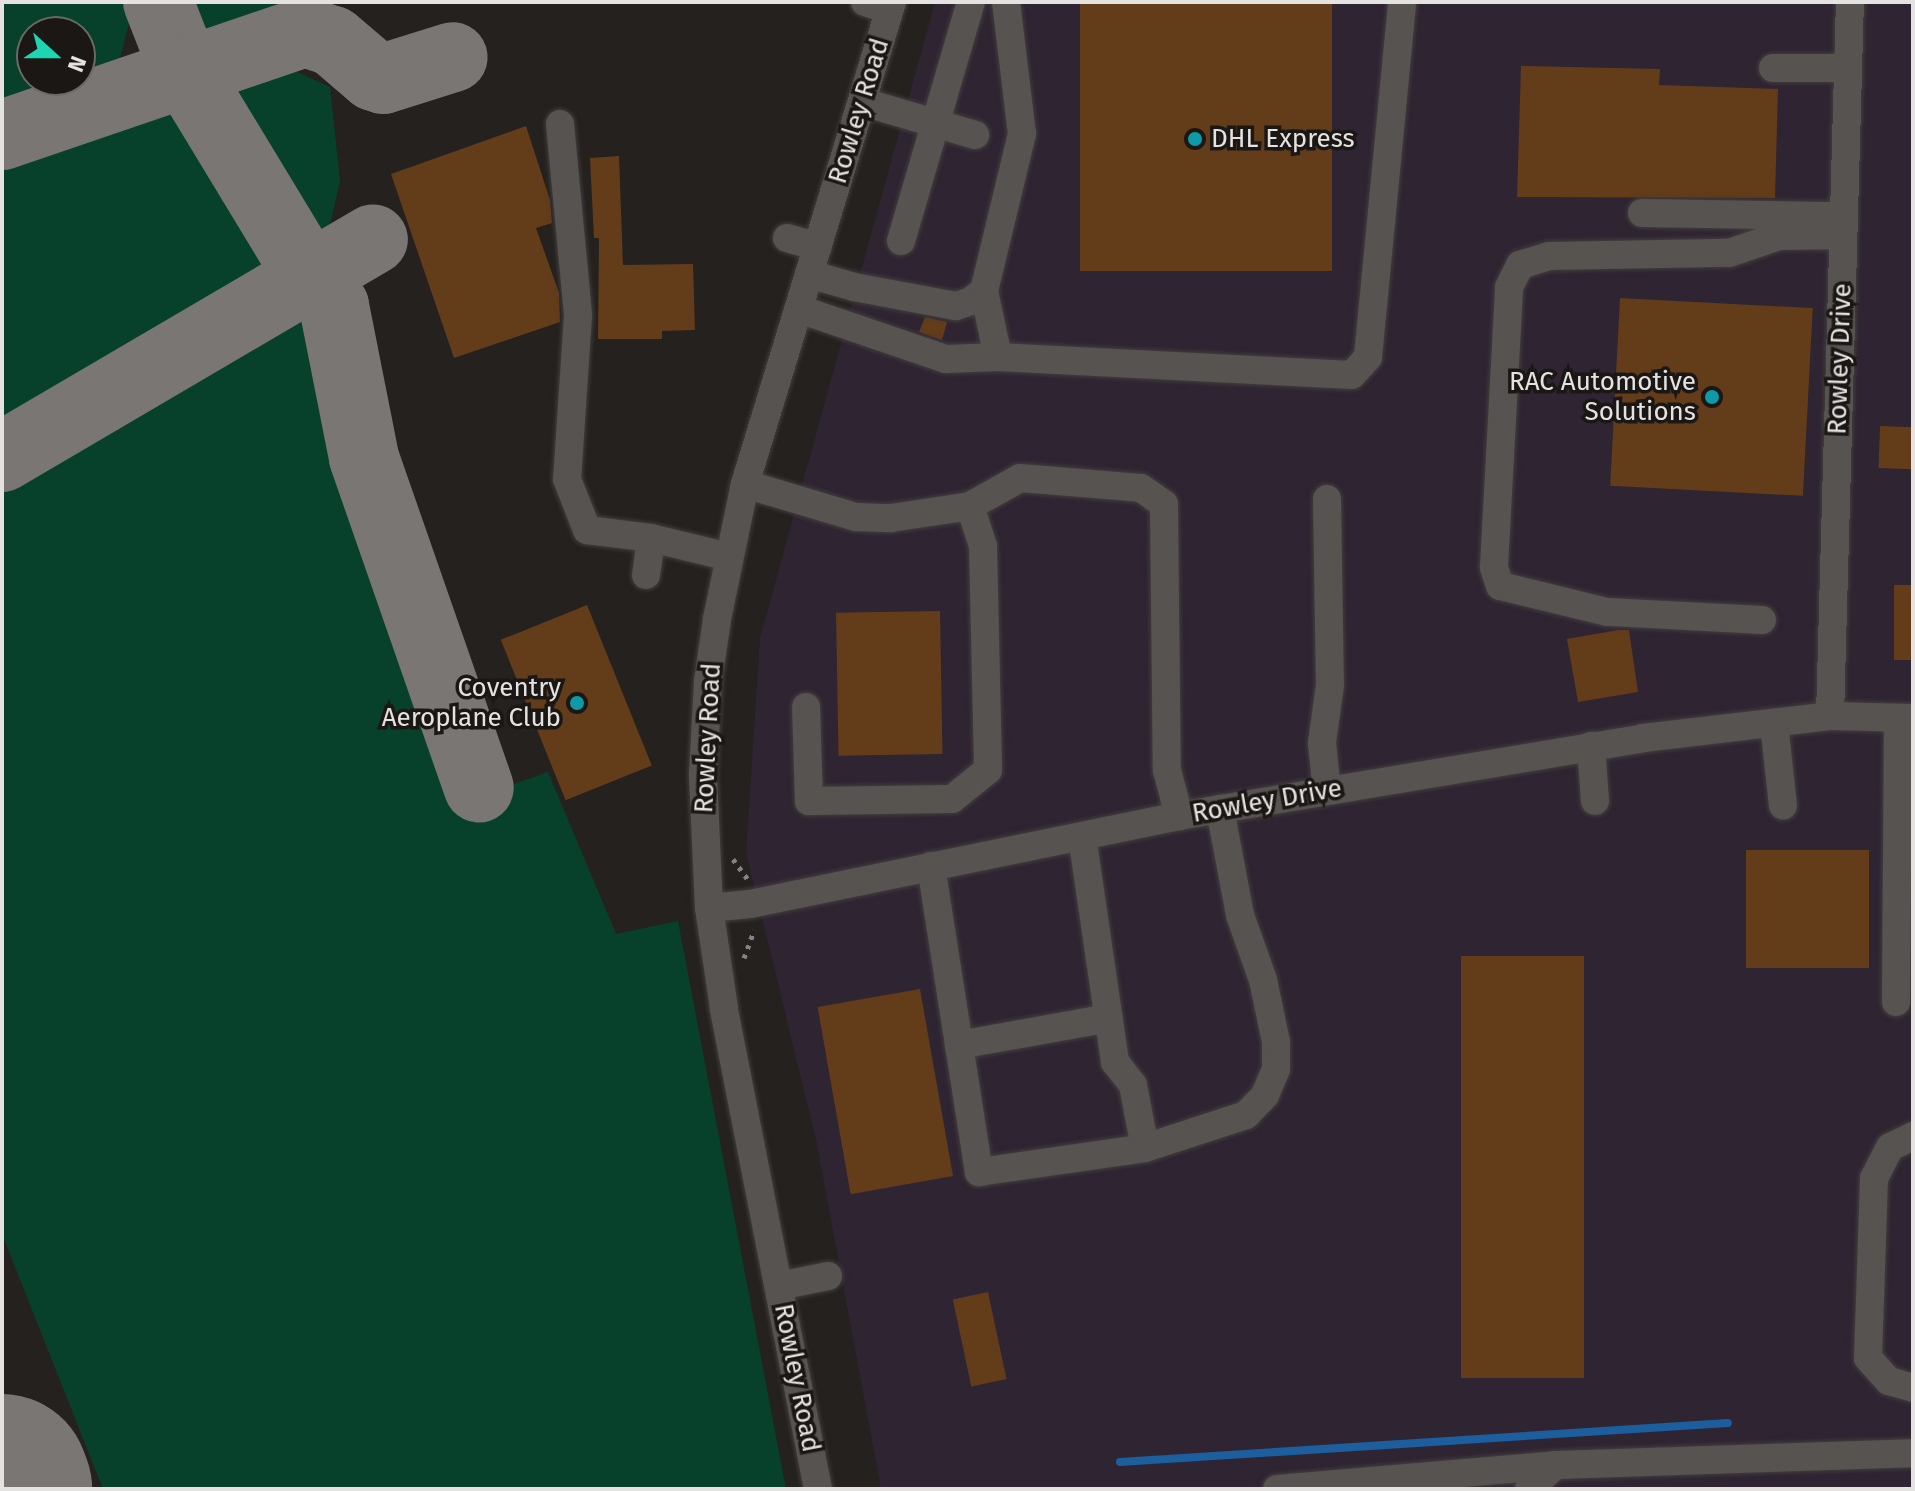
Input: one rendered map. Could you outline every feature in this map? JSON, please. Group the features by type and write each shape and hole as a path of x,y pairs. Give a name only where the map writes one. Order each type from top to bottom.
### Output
{"street":[{"path":"901,241 971,2"},
{"path":"998,357 984,291 1022,134 1006,2"},
{"path":"799,309 946,359 998,357 1352,375 1368,357 1402,2"},
{"name":"Rowley Drive","path":"1830,716 1850,2"},
{"name":"Rowley Road","path":"818,1489 724,1008 703,848 703,758 708,681 745,484 863,102 882,5"},
{"path":"1773,68 1848,68"},
{"path":"863,102 975,135"},
{"path":"560,124 578,315 567,479 587,530 651,538 729,557"},
{"path":"1642,213 1844,226"},
{"path":"1762,620 1607,612 1500,586 1494,567 1509,287 1520,265 1549,256 1729,253 1779,236 1844,226"},
{"path":"787,238 814,261 854,287 956,306 971,301 984,291"},
{"path":"745,484 856,517 891,518 970,506 1020,478 1141,488 1164,504 1167,770 1179,816"},
{"path":"1327,499 1330,685 1322,743 1327,791"},
{"path":"806,707 809,801 952,799 988,770 983,546 970,506"},
{"path":"646,575 651,538"},
{"name":"Rowley Drive","path":"709,908 750,904 1179,816 1591,746 1830,716 1905,718"},
{"path":"1896,1002 1905,718"},
{"path":"1774,723 1783,806"},
{"path":"1591,746 1595,801"},
{"path":"931,866 979,1172 1145,1148 1246,1115 1265,1095 1276,1069 1276,1042 1263,980 1240,915 1220,809"},
{"path":"1082,836 1115,1062 1133,1085 1145,1148"},
{"path":"959,1045 1109,1018"},
{"path":"1913,1136 1890,1147 1874,1178 1868,1358 1889,1381 1913,1388"},
{"path":"779,1286 828,1276"},
{"path":"1277,1489 1556,1465 1913,1453"},
{"path":"1529,1489 1556,1465"}],"shaded area":[{"path":"935,2 1913,2 1913,1489 881,1489 816,1139 746,853 760,638"}],"green space":[{"path":"2,2 124,2 130,19 120,58 96,67 96,16 16,16 18,96 2,102"},
{"path":"176,2 279,2 244,29 203,32 184,23"},
{"path":"284,66 330,87 340,181 326,242 2,434 2,162"},
{"path":"283,305 302,319 463,802 548,772 616,934 678,921 786,1489 103,1489 2,1234 2,474"}],"building":[{"name":"DHL Express","path":"1080,2 1332,2 1332,271 1080,271"},
{"path":"1521,66 1660,69 1659,85 1778,89 1775,198 1517,197"},
{"path":"526,126 550,200 552,223 536,228 559,293 560,322 454,358 391,174"},
{"path":"619,156 623,265 693,264 695,330 662,331 662,339 598,339 599,238 594,238 590,158"},
{"name":"RAC Automotive Solutions","path":"1620,298 1813,308 1803,496 1610,486"},
{"path":"925,317 947,322 942,340 919,332"},
{"path":"1880,426 1913,427 1912,469 1879,468"},
{"path":"1894,585 1913,585 1913,660 1894,660"},
{"name":"Coventry Aeroplane Club","path":"587,605 652,765 566,800 501,640"},
{"path":"940,611 942,754 839,756 836,613"},
{"path":"1629,630 1638,692 1578,702 1567,639"},
{"path":"1746,850 1869,850 1869,968 1746,968"},
{"path":"1461,956 1584,956 1584,1378 1461,1378"},
{"path":"920,989 953,1176 851,1194 818,1007"},
{"path":"988,1292 1007,1379 971,1387 953,1299"}],"waterway":[{"path":"1120,1462 1728,1423"}],"taxiway":[{"path":"158,2 185,71 309,276 334,306 364,458 479,788"},
{"path":"2,135 305,32 333,41 374,76 383,79 453,57"},
{"path":"2,457 373,239"}],"runway":[{"path":"2,1481 5,1489"}],"place":[{"name":"DHL Express","path":"1195,139"},
{"name":"RAC Automotive Solutions","path":"1712,397"},
{"name":"Coventry Aeroplane Club","path":"577,703"}]}
